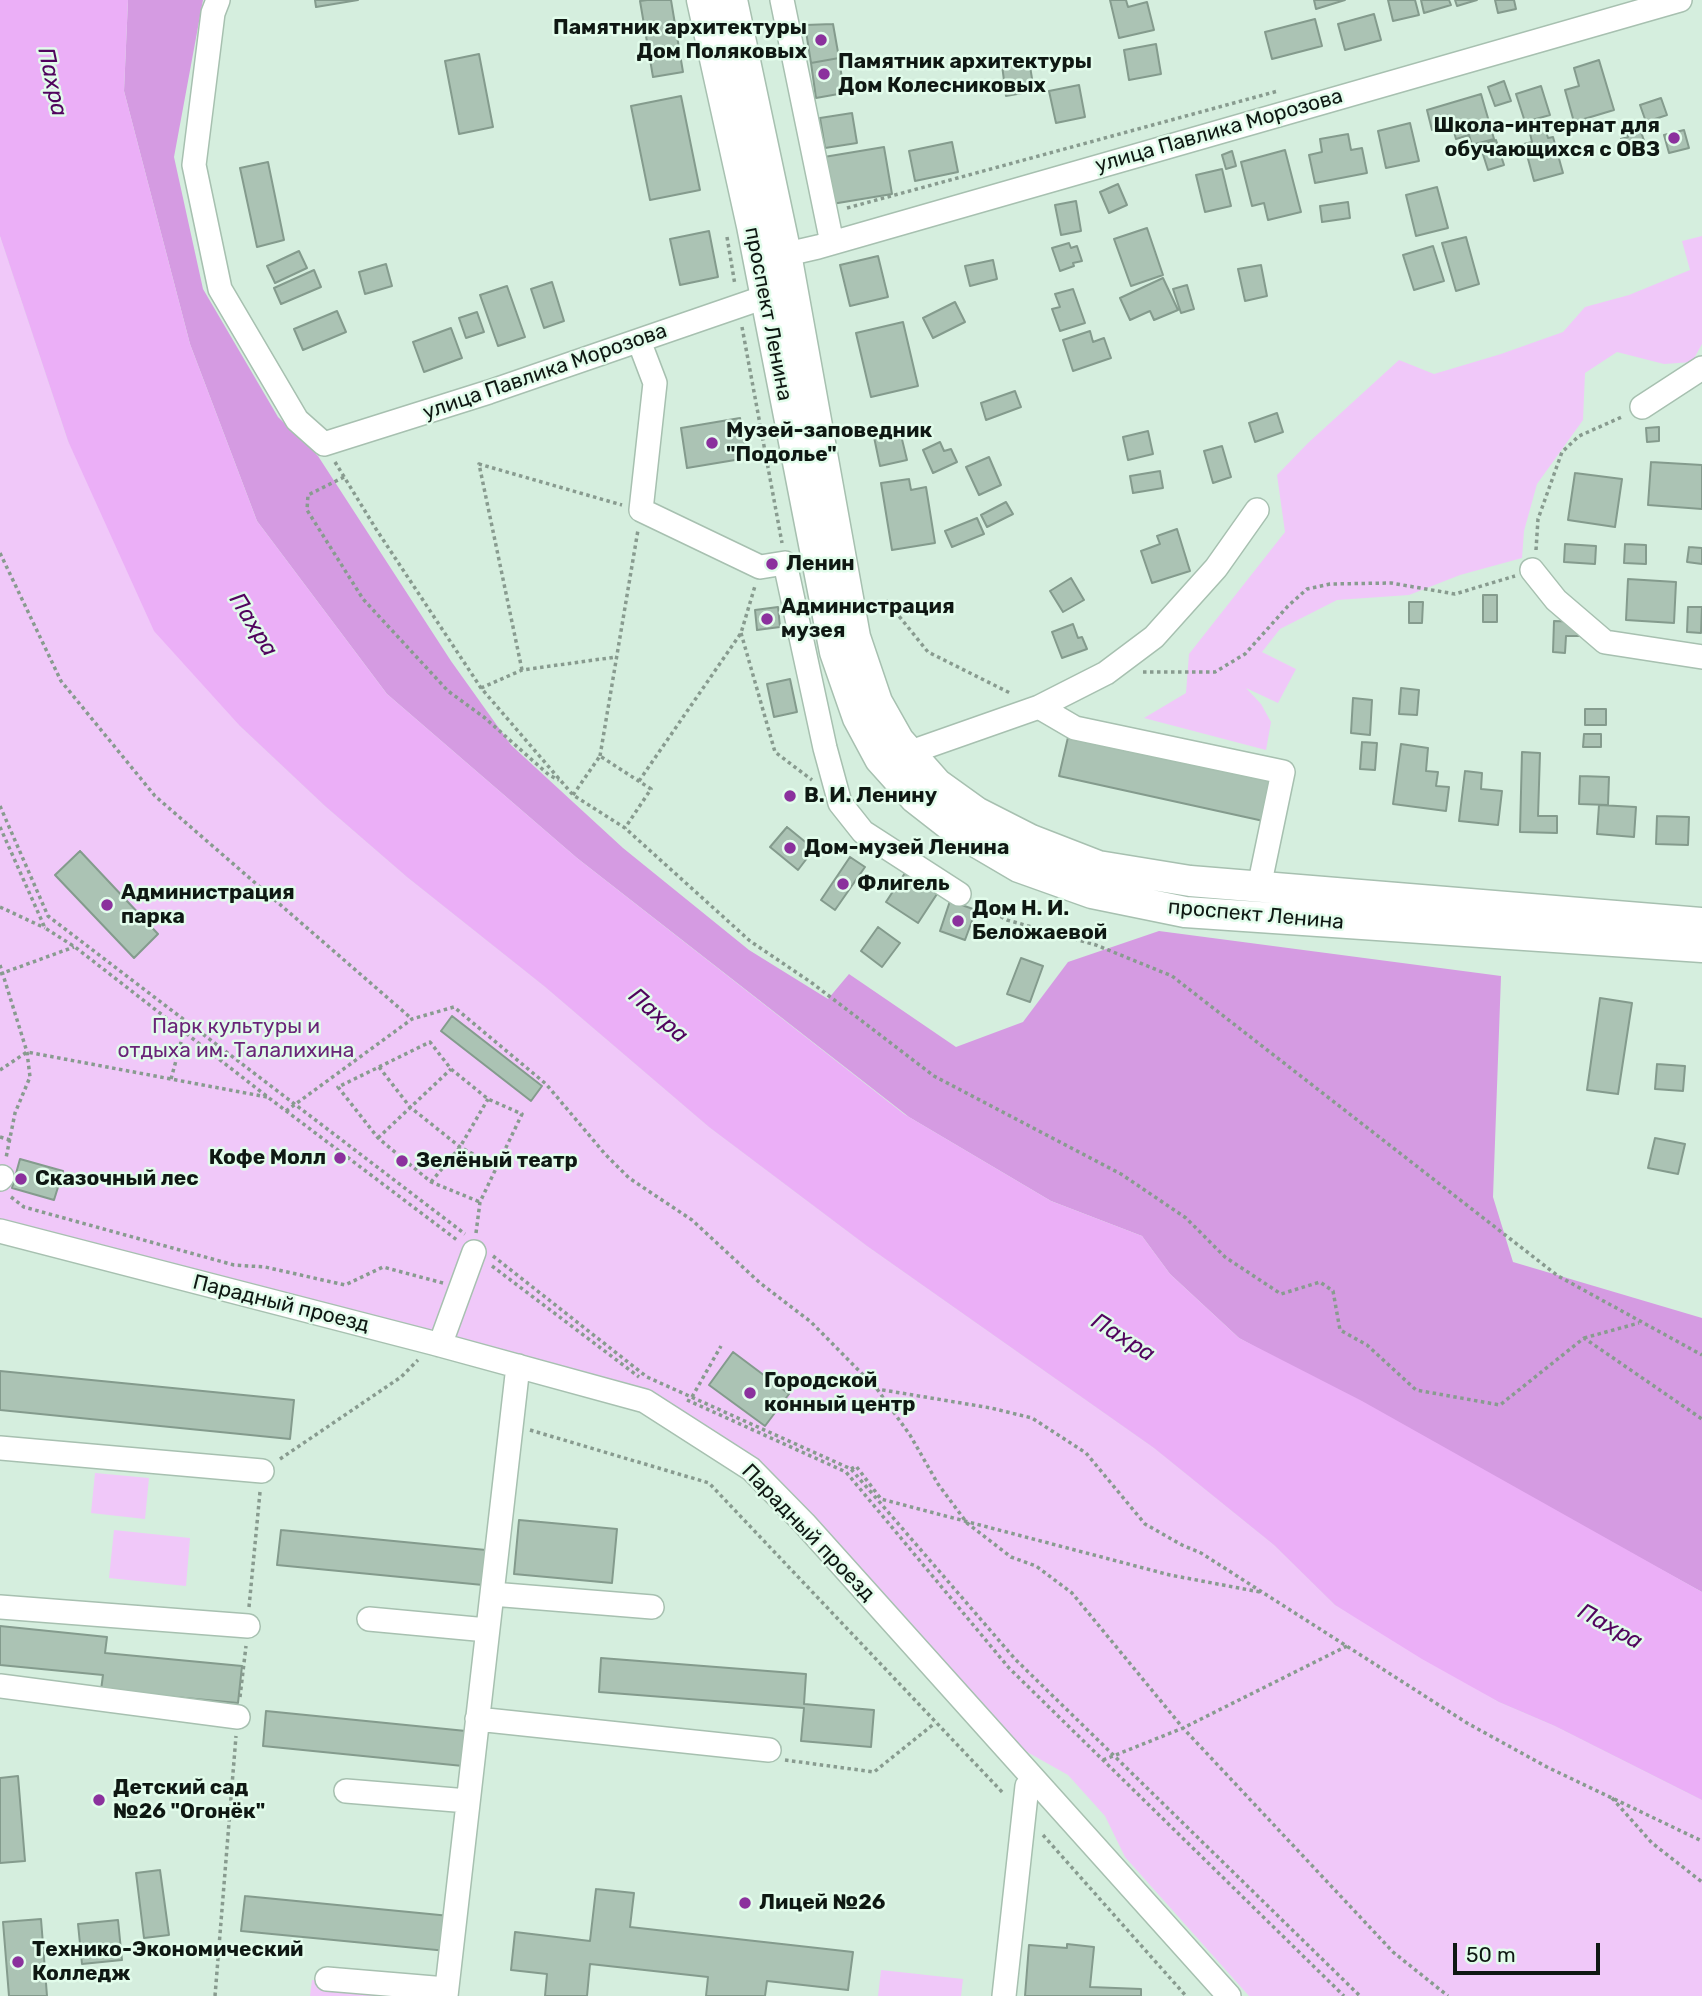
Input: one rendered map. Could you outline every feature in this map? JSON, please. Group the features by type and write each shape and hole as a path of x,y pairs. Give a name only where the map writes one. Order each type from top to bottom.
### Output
{"main road":[{"name":"проспект Ленина","path":"702,0 772,258 855,637 877,702 908,753 937,784 976,812 1031,840 1098,866 1190,881 1702,923"},
{"name":"проспект Ленина","path":"732,0 772,258 752,302 842,674 858,718 880,759 915,798 956,830 1019,867 1092,893 1185,912 1702,947"}],"street":[{"path":"218,0 213,13 194,165 220,289 297,420 324,444"},
{"path":"782,0 832,243"},
{"name":"улица Павлика Морозова","path":"772,258 832,243 1644,4 1680,0"},
{"name":"улица Павлика Морозова","path":"324,444 489,392 752,302"},
{"path":"639,341 655,383 641,510 760,567 785,563 825,748 840,803 863,832 959,894"},
{"path":"1642,407 1702,368"},
{"path":"908,753 1040,707 1106,673 1154,637 1216,568 1257,510"},
{"path":"1532,570 1556,600 1605,642 1702,657"},
{"path":"1040,707 1075,728 1283,772 1259,887"},
{"name":"Парадный проезд","path":"0,1231 645,1401 751,1469 804,1523 1229,1996"},
{"path":"436,1344 462,1288 475,1247"},
{"path":"327,1979 446,1993 518,1366"},
{"path":"0,1448 262,1471"},
{"path":"492,1594 652,1608"},
{"path":"0,1607 248,1626"},
{"path":"369,1619 488,1630"},
{"path":"0,1686 238,1717"},
{"path":"477,1719 769,1750"},
{"path":"1004,1996 1027,1786 1034,1779"},
{"path":"346,1791 468,1801"}],"path":[{"path":"825,214 1291,88"},
{"path":"752,302 785,563"},
{"path":"1106,673 1215,672 1245,654 1307,589 1330,584 1391,583 1455,594 1532,570 1538,519 1562,452 1579,436 1642,407"},
{"path":"324,444 376,529 481,688 573,795 625,828 750,941 812,983 934,1076 1121,1174 1186,1218 1226,1257 1281,1294 1320,1282 1333,1291 1340,1330 1367,1345 1416,1390 1500,1405 1584,1338 1641,1323"},
{"path":"522,670 479,464 641,510 600,755 573,795"},
{"path":"344,477 309,495 307,510 363,599 448,691 485,718 549,775 562,781"},
{"path":"0,554 61,681 155,796 412,1019"},
{"path":"639,781 741,633 760,567"},
{"path":"886,600 928,652 1040,707"},
{"path":"741,633 775,752 840,803"},
{"path":"481,688 522,670 617,657"},
{"path":"600,755 651,789 625,828"},
{"path":"0,806 48,916 295,1104 647,1383 849,1470 873,1504 1009,1668 1344,1996"},
{"path":"0,827 46,928"},
{"path":"959,894 1007,920 1096,945 1172,976 1558,1276 1702,1355"},
{"path":"0,907 46,928 75,947 286,1111 475,1247 647,1377 691,1400"},
{"path":"1,973 75,947"},
{"path":"0,965 27,1052 30,1077 15,1113 3,1184 24,1207 234,1265 265,1267 345,1285 383,1267 462,1288"},
{"path":"286,1111 412,1019 454,1007 546,1084 605,1154 629,1178 692,1220 760,1283 811,1322 877,1389 967,1523 1011,1557 1036,1566 1072,1593 1183,1728 1393,1952 1448,1996"},
{"path":"171,1079 184,1031"},
{"path":"475,1247 480,1202 522,1114 488,1100 451,1069 430,1042 338,1087 377,1138 431,1182 480,1202"},
{"path":"0,1070 27,1052 269,1098"},
{"path":"379,1067 410,1107 460,1147 497,1167"},
{"path":"377,1138 451,1069"},
{"path":"431,1182 460,1147 488,1100"},
{"path":"0,1138 10,1140"},
{"path":"1584,1338 1702,1419"},
{"path":"215,1996 262,1471 401,1377 436,1344"},
{"path":"691,1400 721,1346"},
{"path":"877,1389 991,1408 1032,1418 1086,1454 1145,1524 1202,1553 1467,1723 1547,1767 1609,1794 1702,1841"},
{"path":"511,1424 709,1483 1024,1814 1186,1996"},
{"path":"849,1470 856,1466 880,1500 1015,1659 1360,1996"},
{"path":"873,1504 880,1500 1170,1575 1265,1593"},
{"path":"1103,1760 1183,1728 1347,1646"},
{"path":"769,1750 788,1762 874,1772 935,1723"},
{"path":"1609,1794 1653,1843 1702,1882"}],"green space":[{"name":"Парк культуры и отдыха им. Талалихина","path":"0,236 68,441 240,726 325,806 407,877 544,986 709,1127 867,1246 1154,1448 1274,1545 1335,1605 1499,1702 1555,1726 1702,1800 1702,1996 1249,1996 1125,1857 1105,1816 1068,1775 1020,1748 754,1458 642,1389 0,1219"},
{"path":"1702,236 1702,344 1692,362 1664,364 1617,352 1585,373 1583,420 1537,484 1524,531 1522,558 1460,575 1409,595 1337,600 1280,629 1262,652 1296,669 1278,703 1246,688 1261,704 1271,722 1266,750 1144,718 1186,693 1189,654 1285,532 1277,475 1399,360 1434,374 1563,332 1585,307 1629,295 1690,270 1682,241"},
{"path":"95,1473 149,1478 145,1519 91,1513"},
{"path":"114,1530 190,1538 186,1586 109,1578"},
{"path":"881,1970 963,1979 961,1996 878,1996"},
{"path":"312,1980 437,1992 436,1996 310,1996"}],"shaded area":[{"path":"128,0 203,0 174,157 203,289 278,417 318,456 451,661 511,745 623,848 749,950 828,999 849,974 956,1047 1023,1022 1068,962 1159,931 1501,976 1493,1197 1513,1262 1702,1318 1702,1592 1239,1338 1170,1274 1142,1236 1051,1201 909,1117 577,858 387,694 257,521 190,344 124,91"}],"water":[{"name":"Пахра","path":"0,0 128,0 124,91 190,344 257,521 387,694 577,858 904,1114 1051,1201 1142,1236 1170,1274 1239,1338 1362,1401 1702,1592 1702,1800 1555,1726 1499,1702 1422,1659 1335,1605 1274,1545 1154,1448 867,1246 709,1127 544,986 407,877 325,806 240,726 154,631 68,441 0,236"}],"building":[{"path":"315,0 358,0 316,7"},
{"path":"671,0 683,72 653,77 640,1"},
{"path":"1110,0 1126,0 1128,7 1147,2 1154,30 1119,38"},
{"path":"1314,0 1345,0 1316,9"},
{"path":"1388,0 1415,0 1419,15 1393,21"},
{"path":"1421,0 1449,0 1451,5 1424,13"},
{"path":"1455,0 1477,0 1457,6"},
{"path":"1495,0 1514,0 1516,9 1498,13"},
{"path":"1374,14 1381,40 1345,50 1338,24"},
{"path":"1315,19 1322,46 1272,59 1265,32"},
{"path":"833,24 839,58 811,63 805,25"},
{"path":"1156,44 1161,74 1129,80 1124,50"},
{"path":"479,54 493,127 459,134 445,61"},
{"path":"839,58 844,93 816,98 811,63"},
{"path":"1029,60 1034,91 1006,96 1002,65"},
{"path":"1599,60 1614,110 1574,122 1565,90 1579,86 1574,68"},
{"path":"1504,81 1511,101 1495,106 1488,87"},
{"path":"1079,85 1085,117 1056,123 1049,91"},
{"path":"1541,86 1550,115 1525,122 1516,94"},
{"path":"1481,94 1494,139 1472,145 1469,135 1456,139 1452,125 1432,130 1427,110"},
{"path":"681,96 700,190 650,200 631,106"},
{"path":"1661,98 1667,115 1646,122 1640,105"},
{"path":"852,113 857,143 825,148 820,118"},
{"path":"1637,121 1646,146 1627,153 1621,139 1628,137 1624,126"},
{"path":"1410,123 1419,161 1386,168 1378,131"},
{"path":"1544,125 1548,138 1553,137 1563,173 1534,181 1524,144 1532,142 1529,129"},
{"path":"1684,130 1689,148 1669,153 1664,135"},
{"path":"1348,134 1351,150 1362,148 1367,173 1315,183 1309,155 1322,152 1320,139"},
{"path":"1496,140 1504,165 1488,170 1480,145"},
{"path":"952,142 958,172 915,181 909,151"},
{"path":"884,147 892,194 832,204 824,157"},
{"path":"1285,150 1301,212 1268,220 1264,203 1252,206 1241,162"},
{"path":"1232,151 1236,166 1226,169 1222,155"},
{"path":"268,162 284,240 257,247 240,168"},
{"path":"1222,169 1231,206 1205,212 1196,175"},
{"path":"1118,184 1127,205 1109,213 1100,192"},
{"path":"1437,187 1448,228 1416,236 1406,195"},
{"path":"1076,201 1081,231 1061,235 1055,205"},
{"path":"1348,202 1350,218 1322,222 1320,206"},
{"path":"1147,228 1163,275 1131,286 1114,239"},
{"path":"709,231 718,277 680,285 670,239"},
{"path":"1466,237 1479,284 1456,291 1442,243"},
{"path":"1069,243 1071,248 1077,246 1082,261 1060,271 1052,248"},
{"path":"1433,246 1444,281 1414,290 1403,255"},
{"path":"299,251 307,268 275,283 267,266"},
{"path":"878,256 888,297 850,306 840,265"},
{"path":"993,260 997,279 970,286 965,266"},
{"path":"386,264 392,286 365,294 359,272"},
{"path":"1261,265 1267,296 1245,301 1238,269"},
{"path":"314,270 321,287 281,304 274,288"},
{"path":"1163,278 1178,310 1154,320 1150,311 1130,320 1120,298"},
{"path":"552,282 564,321 544,328 531,289"},
{"path":"1187,285 1194,309 1181,313 1173,289"},
{"path":"507,286 525,337 498,346 480,295"},
{"path":"1073,289 1085,323 1060,331 1052,309 1060,307 1055,294"},
{"path":"955,302 965,322 933,338 923,318"},
{"path":"337,311 346,332 303,350 294,329"},
{"path":"477,312 484,332 466,338 459,318"},
{"path":"903,322 918,386 871,397 856,333"},
{"path":"451,328 462,358 424,372 413,342"},
{"path":"1090,331 1093,342 1104,338 1111,358 1073,371 1063,340"},
{"path":"1015,391 1021,407 986,420 981,403"},
{"path":"1277,413 1283,432 1255,442 1249,423"},
{"path":"740,418 747,458 687,468 681,428"},
{"path":"1659,427 1659,441 1647,442 1646,428"},
{"path":"900,431 907,460 880,466 874,437"},
{"path":"1148,431 1153,454 1128,460 1123,437"},
{"path":"940,442 944,451 951,449 957,462 933,473 923,450"},
{"path":"1222,446 1231,477 1213,483 1204,451"},
{"path":"989,457 1001,485 979,495 966,467"},
{"path":"1651,462 1702,465 1702,509 1648,505"},
{"path":"1160,471 1163,488 1133,493 1130,476"},
{"path":"1575,473 1622,479 1615,527 1568,520"},
{"path":"909,479 911,490 926,487 935,543 892,550 881,483"},
{"path":"1006,502 1013,514 987,527 981,515"},
{"path":"977,518 984,534 952,547 945,531"},
{"path":"1177,529 1190,571 1152,583 1141,551 1160,544 1157,536"},
{"path":"1565,544 1596,546 1595,564 1564,562"},
{"path":"1625,544 1646,545 1646,564 1624,563"},
{"path":"1689,547 1702,548 1702,564 1687,562"},
{"path":"1071,578 1084,600 1063,612 1050,591"},
{"path":"1628,579 1676,582 1674,623 1626,620"},
{"path":"1483,595 1497,595 1497,622 1483,622"},
{"path":"1409,602 1423,602 1422,623 1409,623"},
{"path":"778,607 780,627 757,630 755,610"},
{"path":"1688,607 1702,607 1701,633 1687,632"},
{"path":"1554,621 1585,622 1585,636 1566,636 1565,653 1553,652"},
{"path":"1073,624 1078,638 1082,637 1087,649 1062,658 1052,632"},
{"path":"790,679 797,712 774,717 767,684"},
{"path":"1401,688 1419,690 1417,715 1399,714"},
{"path":"1353,698 1372,700 1370,735 1351,733"},
{"path":"1585,709 1606,709 1606,725 1585,725"},
{"path":"1069,733 1278,779 1268,822 1059,776"},
{"path":"1584,734 1601,734 1601,747 1583,747"},
{"path":"1362,742 1377,743 1375,770 1360,769"},
{"path":"1401,744 1428,748 1426,771 1438,772 1436,786 1449,787 1446,811 1393,804"},
{"path":"1522,752 1540,753 1538,816 1557,816 1557,833 1520,832"},
{"path":"1465,771 1482,773 1481,789 1502,791 1498,825 1459,821"},
{"path":"1580,776 1609,777 1608,805 1579,804"},
{"path":"1599,805 1636,807 1634,837 1597,834"},
{"path":"1657,816 1689,817 1688,845 1656,844"},
{"path":"787,827 814,849 798,870 770,847"},
{"name":"Администрация парка","path":"80,851 158,934 134,958 55,875"},
{"name":"Флигель","path":"850,857 865,867 835,910 821,900"},
{"path":"905,873 937,894 918,923 886,902"},
{"name":"Дом Н. И. Беложаевой","path":"950,901 976,910 965,940 940,931"},
{"path":"878,927 900,943 882,967 861,951"},
{"path":"1021,958 1043,966 1030,1002 1007,994"},
{"path":"1600,998 1632,1003 1618,1094 1587,1090"},
{"path":"452,1016 542,1086 531,1101 441,1031"},
{"path":"1657,1064 1685,1066 1683,1091 1655,1089"},
{"path":"1655,1138 1685,1144 1678,1174 1648,1168"},
{"path":"20,1159 63,1171 54,1200 12,1188"},
{"path":"733,1352 789,1394 765,1426 709,1385"},
{"path":"0,1371 294,1400 290,1439 0,1410"},
{"path":"519,1520 617,1529 612,1583 514,1574"},
{"path":"281,1530 486,1550 483,1585 277,1565"},
{"path":"0,1626 107,1637 105,1653 242,1666 238,1703 101,1690 103,1675 0,1665"},
{"path":"601,1658 806,1674 804,1704 874,1710 871,1747 801,1741 804,1708 599,1692"},
{"path":"266,1711 466,1731 463,1766 263,1746"},
{"path":"18,1776 25,1861 0,1863 0,1778"},
{"path":"160,1870 169,1935 144,1938 136,1873"},
{"path":"596,1889 634,1893 630,1927 853,1952 848,1990 767,1981 765,1996 706,1996 708,1977 590,1964 587,1996 545,1996 547,1974 511,1970 515,1932 590,1941"},
{"path":"245,1896 450,1916 447,1951 241,1931"},
{"path":"41,1919 47,1996 9,1996 3,1922"},
{"path":"118,1920 122,1960 82,1964 78,1924"},
{"path":"1067,1944 1094,1947 1090,1987 1141,1989 1141,1996 1025,1996 1029,1945 1067,1948"}],"place":[{"name":"Памятник архитектуры Дом Поляковых","path":"821,40"},
{"name":"Памятник архитектуры Дом Колесниковых","path":"824,74"},
{"name":"Школа-интернат для обучающихся с ОВЗ","path":"1674,138"},
{"name":"Музей-заповедник \"Подолье\"","path":"712,443"},
{"name":"Ленин","path":"772,564"},
{"name":"Администрация музея","path":"767,619"},
{"name":"В. И. Ленину","path":"790,796"},
{"name":"Дом-музей Ленина","path":"790,848"},
{"name":"Флигель","path":"843,884"},
{"name":"Администрация парка","path":"107,905"},
{"name":"Дом Н. И. Беложаевой","path":"958,921"},
{"name":"Кофе Молл","path":"340,1158"},
{"name":"Зелёный театр","path":"402,1161"},
{"name":"Сказочный лес","path":"21,1179"},
{"name":"Городской конный центр","path":"750,1393"},
{"name":"Детский сад №26 \"Огонёк\"","path":"99,1800"},
{"name":"Лицей №26","path":"745,1903"},
{"name":"Технико-Экономический Колледж","path":"18,1962"}]}
